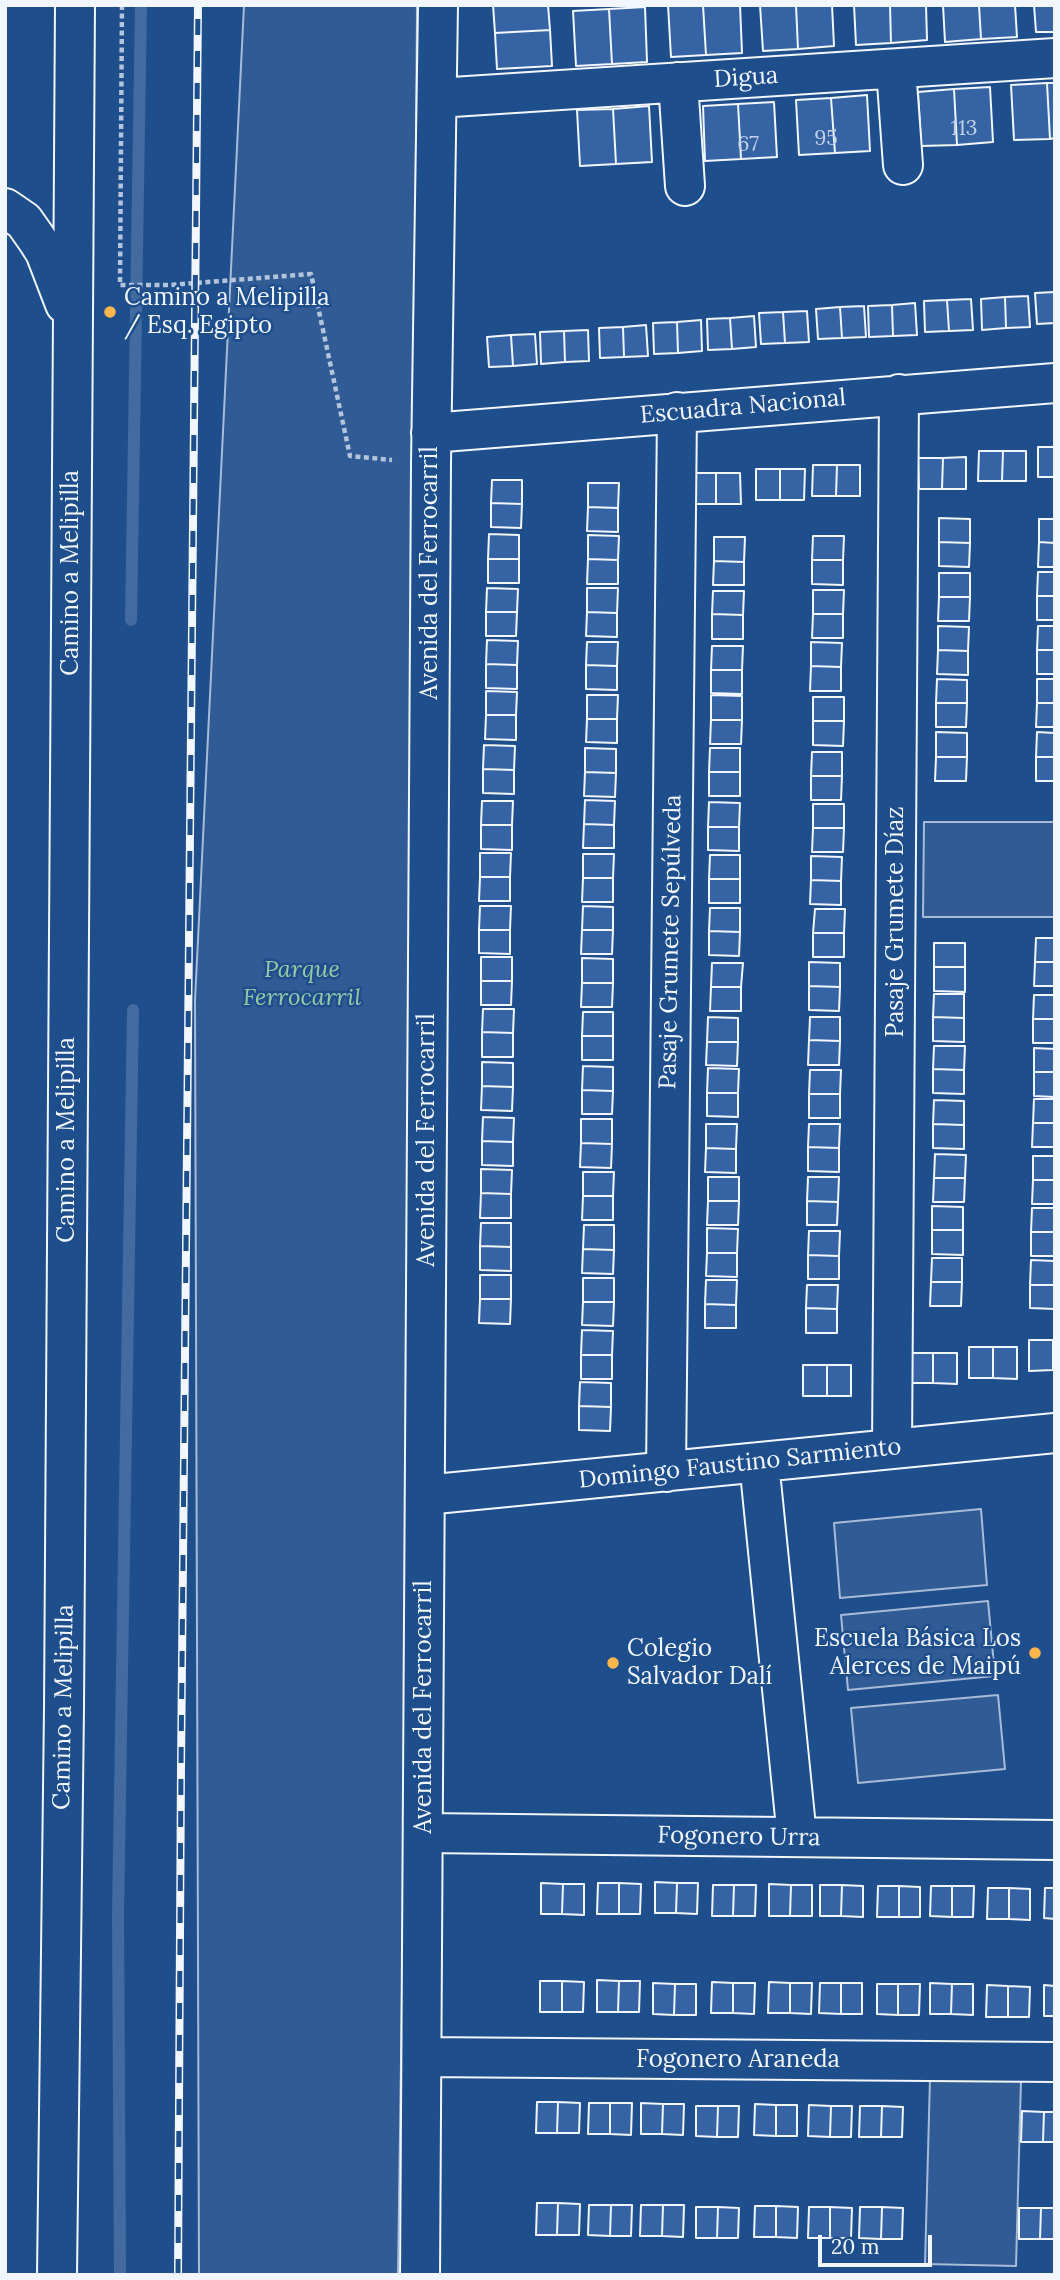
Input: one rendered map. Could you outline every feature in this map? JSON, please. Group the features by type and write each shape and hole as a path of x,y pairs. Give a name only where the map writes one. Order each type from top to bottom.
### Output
{"street":[{"name":"Camino a Melipilla","path":"57,2275 64,1694 75,5"},
{"name":"Avenida del Ferrocarril","path":"419,2275 431,448 438,5"},
{"name":"Digua","path":"437,98 1055,58"},
{"path":"896,69 903,165"},
{"path":"678,82 685,186"},
{"path":"5,208 24,221 45,252 73,325"},
{"name":"Escuadra Nacional","path":"431,448 677,412 1055,383"},
{"name":"Pasaje Grumete Díaz","path":"892,1449 899,394"},
{"name":"Pasaje Grumete Sepúlveda","path":"666,1472 677,412"},
{"name":"Domingo Faustino Sarmiento","path":"425,1495 1055,1433"},
{"path":"758,1462 797,1837"},
{"name":"Fogonero Urra","path":"424,1833 1055,1840"},
{"name":"Fogonero Araneda","path":"422,2057 1055,2062"}],"path":[{"path":"122,5 120,285 170,285 311,274 350,456 431,448"}],"shaded area":[{"name":"Parque Ferrocarril","path":"244,5 417,5 404,1845 398,2275 199,2275 195,1000"},
{"path":"924,822 1055,822 1055,917 923,917"},
{"path":"981,1509 987,1585 840,1598 834,1523"},
{"path":"988,1601 995,1676 848,1690 841,1615"},
{"path":"998,1695 1005,1769 858,1783 851,1708"},
{"path":"930,2078 1021,2080 1016,2266 925,2264"}],"building":[{"path":"493,5 548,5 550,30 495,33"},
{"path":"668,5 703,5 706,55 671,57"},
{"path":"703,5 740,5 742,53 706,55"},
{"path":"760,5 796,5 798,49 763,51"},
{"path":"796,5 832,5 834,46 798,49"},
{"path":"854,5 890,5 891,43 856,45"},
{"path":"890,5 926,5 927,40 891,43"},
{"path":"943,5 979,5 981,39 945,42"},
{"path":"979,5 1015,5 1017,37 981,39"},
{"path":"1034,5 1055,5 1055,32 1036,32"},
{"path":"645,7 647,62 612,64 609,9"},
{"path":"609,9 612,64 576,66 573,11"},
{"path":"550,30 552,66 497,69 495,33"},
{"path":"1047,83 1055,83 1055,138 1050,139"},
{"path":"1047,83 1050,139 1014,140 1011,85"},
{"path":"990,87 993,142 957,145 954,89"},
{"path":"954,89 957,145 921,146 918,92"},
{"path":"867,95 870,151 835,153 831,98"},
{"path":"831,98 835,153 799,155 796,100"},
{"path":"774,102 777,157 741,159 738,104"},
{"path":"738,104 741,159 705,161 703,106"},
{"path":"649,106 652,162 616,164 613,109"},
{"path":"613,109 616,164 580,166 577,110"},
{"path":"1055,292 1055,323 1037,324 1035,293"},
{"path":"1028,296 1030,327 1006,328 1005,297"},
{"path":"1005,297 1006,328 982,330 981,299"},
{"path":"971,299 973,330 949,331 947,300"},
{"path":"947,300 949,331 925,332 924,301"},
{"path":"915,303 917,335 893,336 892,305"},
{"path":"892,305 893,336 869,337 868,306"},
{"path":"864,306 866,337 842,338 840,307"},
{"path":"840,307 842,338 818,339 816,309"},
{"path":"807,311 809,342 785,343 783,312"},
{"path":"783,312 785,343 761,344 759,313"},
{"path":"754,316 756,347 732,349 730,318"},
{"path":"730,318 732,349 708,350 707,319"},
{"path":"701,320 702,351 678,353 677,322"},
{"path":"677,322 678,353 654,354 653,323"},
{"path":"646,325 648,356 624,357 623,327"},
{"path":"623,327 624,357 600,358 599,328"},
{"path":"588,330 589,361 565,362 564,331"},
{"path":"564,331 565,362 541,364 540,332"},
{"path":"535,334 537,364 513,366 511,335"},
{"path":"511,335 513,366 489,367 487,337"},
{"path":"1038,447 1055,447 1055,477 1038,477"},
{"path":"979,451 1003,451 1002,481 978,481"},
{"path":"1003,451 1026,451 1026,481 1002,481"},
{"path":"966,457 966,489 942,489 943,458"},
{"path":"918,458 943,458 942,489 919,489"},
{"path":"813,465 837,465 836,496 812,496"},
{"path":"837,465 860,465 860,496 836,496"},
{"path":"756,469 780,469 780,500 756,500"},
{"path":"780,469 805,469 804,500 780,500"},
{"path":"692,473 716,473 716,504 692,504"},
{"path":"716,473 740,473 741,504 716,504"},
{"path":"492,480 522,480 522,504 491,503"},
{"path":"588,483 619,483 618,508 588,507"},
{"path":"491,503 522,504 521,528 491,527"},
{"path":"588,507 618,508 618,532 587,531"},
{"path":"939,518 970,519 970,543 939,542"},
{"path":"1039,519 1055,519 1055,543 1039,542"},
{"path":"489,534 519,535 519,559 488,559"},
{"path":"588,535 619,536 618,560 588,559"},
{"path":"813,536 844,536 843,560 812,560"},
{"path":"714,537 745,537 744,562 714,561"},
{"path":"939,542 970,543 969,567 939,566"},
{"path":"1039,542 1055,543 1055,567 1038,567"},
{"path":"488,559 519,559 519,583 488,583"},
{"path":"588,559 618,560 618,584 587,584"},
{"path":"812,560 843,560 843,585 812,584"},
{"path":"714,561 744,562 744,585 713,585"},
{"path":"1038,572 1055,572 1055,596 1037,596"},
{"path":"939,573 970,573 970,597 939,597"},
{"path":"487,588 518,589 517,612 486,612"},
{"path":"587,588 618,588 617,613 587,612"},
{"path":"813,590 844,590 843,614 813,614"},
{"path":"713,591 744,591 743,615 712,614"},
{"path":"1037,596 1055,596 1055,620 1037,620"},
{"path":"939,597 970,597 969,621 938,621"},
{"path":"486,612 517,612 516,636 486,636"},
{"path":"587,612 617,613 617,637 586,636"},
{"path":"712,614 743,615 743,639 712,639"},
{"path":"813,614 843,614 843,638 812,638"},
{"path":"938,626 969,627 968,651 938,650"},
{"path":"1038,626 1055,626 1055,650 1037,650"},
{"path":"487,640 518,641 517,665 486,664"},
{"path":"587,642 618,642 617,666 586,665"},
{"path":"811,642 842,643 841,667 811,666"},
{"path":"712,646 743,646 742,670 711,670"},
{"path":"938,650 968,651 968,675 937,674"},
{"path":"1037,650 1055,650 1055,674 1037,674"},
{"path":"486,664 517,665 517,689 486,688"},
{"path":"586,665 617,666 617,690 586,689"},
{"path":"811,666 841,667 841,691 810,691"},
{"path":"711,670 742,670 742,694 711,693"},
{"path":"937,679 967,680 967,703 936,703"},
{"path":"1037,679 1055,679 1055,703 1037,703"},
{"path":"486,691 517,692 516,715 486,715"},
{"path":"587,695 618,695 617,719 587,719"},
{"path":"711,695 742,696 742,720 711,720"},
{"path":"813,697 844,697 844,721 813,721"},
{"path":"936,703 967,703 966,727 936,727"},
{"path":"1037,703 1055,703 1055,727 1036,727"},
{"path":"486,715 516,715 516,740 485,739"},
{"path":"587,719 617,719 617,743 586,742"},
{"path":"711,720 742,720 741,744 710,744"},
{"path":"813,721 844,721 843,746 813,745"},
{"path":"936,732 967,733 967,757 936,757"},
{"path":"1037,732 1055,733 1055,757 1036,757"},
{"path":"484,745 515,746 514,770 483,769"},
{"path":"585,748 616,749 616,773 585,772"},
{"path":"710,748 740,748 740,772 709,772"},
{"path":"812,752 842,752 842,776 811,776"},
{"path":"936,757 967,757 966,781 935,781"},
{"path":"1036,757 1055,757 1055,781 1036,781"},
{"path":"483,769 514,770 514,794 483,793"},
{"path":"585,772 616,773 615,797 584,796"},
{"path":"709,772 740,772 740,796 709,796"},
{"path":"811,776 842,776 841,800 811,800"},
{"path":"585,800 615,801 614,825 584,824"},
{"path":"482,801 513,801 512,825 481,825"},
{"path":"709,802 740,803 739,827 708,827"},
{"path":"813,804 844,804 844,828 813,828"},
{"path":"584,824 614,825 614,848 583,848"},
{"path":"481,825 512,825 512,850 481,849"},
{"path":"708,827 739,827 739,851 708,850"},
{"path":"813,828 844,828 843,852 812,852"},
{"path":"480,853 511,853 510,877 480,877"},
{"path":"583,854 614,854 613,878 583,878"},
{"path":"710,855 740,855 740,879 709,879"},
{"path":"811,856 842,857 841,881 811,880"},
{"path":"480,877 510,877 510,901 479,901"},
{"path":"583,878 613,878 613,902 582,902"},
{"path":"709,879 740,879 740,903 709,903"},
{"path":"811,880 841,881 841,905 810,904"},
{"path":"480,906 511,906 510,930 479,930"},
{"path":"583,906 613,907 613,930 582,930"},
{"path":"710,908 740,908 740,932 709,931"},
{"path":"815,909 845,909 844,933 813,933"},
{"path":"479,930 510,930 510,954 479,953"},
{"path":"582,930 613,930 612,954 581,954"},
{"path":"709,931 740,932 739,956 709,955"},
{"path":"813,933 844,933 844,957 813,957"},
{"path":"1036,938 1055,938 1055,962 1035,962"},
{"path":"934,943 965,943 965,967 934,967"},
{"path":"481,957 512,957 512,981 481,981"},
{"path":"582,958 613,959 613,983 582,983"},
{"path":"809,962 840,963 840,987 809,986"},
{"path":"1035,962 1055,962 1055,986 1034,986"},
{"path":"712,963 743,963 741,987 711,987"},
{"path":"934,967 965,967 965,992 934,991"},
{"path":"481,981 512,981 511,1005 481,1005"},
{"path":"582,983 613,983 612,1007 581,1007"},
{"path":"809,986 840,987 839,1011 809,1010"},
{"path":"711,987 741,987 741,1011 710,1011"},
{"path":"934,994 964,994 964,1018 933,1017"},
{"path":"1034,995 1055,995 1055,1019 1033,1019"},
{"path":"483,1009 514,1009 513,1033 482,1032"},
{"path":"583,1012 613,1012 613,1036 582,1036"},
{"path":"708,1017 738,1018 738,1042 707,1042"},
{"path":"810,1017 840,1017 840,1041 809,1040"},
{"path":"933,1017 964,1018 964,1042 933,1041"},
{"path":"1033,1019 1055,1019 1055,1043 1033,1043"},
{"path":"482,1032 513,1033 513,1057 482,1057"},
{"path":"582,1036 613,1036 613,1060 582,1060"},
{"path":"809,1040 840,1041 839,1065 808,1065"},
{"path":"707,1042 738,1042 737,1066 706,1065"},
{"path":"934,1046 965,1046 964,1070 933,1069"},
{"path":"1034,1048 1055,1049 1055,1072 1034,1072"},
{"path":"482,1062 513,1063 513,1087 482,1086"},
{"path":"583,1066 613,1067 613,1091 582,1090"},
{"path":"708,1068 739,1069 738,1093 707,1093"},
{"path":"933,1069 964,1070 964,1094 933,1093"},
{"path":"810,1070 841,1070 840,1094 809,1094"},
{"path":"1034,1072 1055,1072 1055,1097 1034,1096"},
{"path":"482,1086 513,1087 512,1111 481,1110"},
{"path":"582,1090 613,1091 612,1114 582,1114"},
{"path":"707,1093 738,1093 738,1117 707,1116"},
{"path":"809,1094 840,1094 840,1118 809,1118"},
{"path":"1034,1099 1055,1099 1055,1123 1033,1123"},
{"path":"934,1100 964,1101 964,1125 933,1124"},
{"path":"483,1117 514,1118 513,1142 482,1141"},
{"path":"581,1119 612,1119 612,1144 581,1143"},
{"path":"1033,1123 1055,1123 1055,1147 1032,1147"},
{"path":"706,1124 737,1124 736,1149 706,1148"},
{"path":"809,1124 840,1124 839,1148 808,1147"},
{"path":"933,1124 964,1125 964,1149 933,1148"},
{"path":"482,1141 513,1142 513,1166 482,1165"},
{"path":"581,1143 612,1144 611,1168 580,1167"},
{"path":"808,1147 839,1148 839,1172 808,1171"},
{"path":"706,1148 736,1149 736,1173 705,1172"},
{"path":"935,1154 966,1155 965,1178 934,1178"},
{"path":"1033,1156 1055,1156 1055,1180 1033,1180"},
{"path":"481,1169 512,1170 511,1194 481,1193"},
{"path":"583,1172 614,1172 613,1196 583,1196"},
{"path":"708,1177 739,1177 739,1201 708,1201"},
{"path":"808,1177 839,1177 838,1202 807,1201"},
{"path":"934,1178 965,1178 964,1202 933,1202"},
{"path":"1033,1180 1055,1180 1055,1204 1032,1204"},
{"path":"481,1193 511,1194 511,1218 480,1218"},
{"path":"583,1196 613,1196 613,1220 582,1220"},
{"path":"708,1201 739,1201 738,1225 707,1225"},
{"path":"807,1201 838,1202 837,1225 807,1225"},
{"path":"932,1206 963,1207 963,1230 932,1230"},
{"path":"1032,1208 1055,1208 1055,1232 1031,1232"},
{"path":"481,1223 511,1223 511,1247 480,1246"},
{"path":"584,1225 614,1225 614,1250 583,1249"},
{"path":"707,1228 738,1229 737,1253 707,1253"},
{"path":"932,1230 963,1230 963,1255 932,1254"},
{"path":"809,1231 840,1231 839,1256 808,1255"},
{"path":"1031,1232 1055,1232 1055,1256 1031,1256"},
{"path":"480,1246 511,1247 511,1271 480,1270"},
{"path":"583,1249 614,1250 613,1274 582,1273"},
{"path":"707,1253 737,1253 737,1277 706,1276"},
{"path":"808,1255 839,1256 839,1279 808,1279"},
{"path":"932,1258 962,1258 962,1282 931,1282"},
{"path":"1031,1260 1055,1261 1055,1285 1030,1285"},
{"path":"480,1275 511,1275 511,1299 480,1299"},
{"path":"583,1278 614,1278 614,1302 583,1302"},
{"path":"706,1280 737,1280 736,1305 705,1304"},
{"path":"931,1282 962,1282 961,1306 930,1306"},
{"path":"807,1285 838,1285 837,1309 806,1308"},
{"path":"1030,1285 1055,1285 1055,1309 1030,1308"},
{"path":"480,1299 511,1299 510,1324 479,1323"},
{"path":"583,1302 614,1302 613,1326 582,1325"},
{"path":"705,1304 736,1305 736,1328 705,1328"},
{"path":"806,1308 837,1309 837,1333 806,1333"},
{"path":"582,1330 613,1331 612,1355 581,1355"},
{"path":"1029,1340 1053,1340 1053,1370 1029,1371"},
{"path":"1055,1340 1055,1370 1053,1370"},
{"path":"969,1347 993,1347 993,1378 969,1378"},
{"path":"993,1347 1017,1347 1017,1379 993,1378"},
{"path":"909,1353 933,1353 933,1383 909,1383"},
{"path":"933,1353 957,1353 957,1384 933,1383"},
{"path":"581,1355 612,1355 612,1379 581,1379"},
{"path":"803,1365 827,1365 827,1396 803,1396"},
{"path":"827,1365 851,1365 851,1396 827,1396"},
{"path":"580,1382 611,1383 611,1407 579,1406"},
{"path":"579,1406 611,1407 610,1431 579,1430"},
{"path":"655,1882 677,1883 676,1913 655,1913"},
{"path":"541,1883 563,1884 562,1914 541,1914"},
{"path":"598,1883 619,1883 619,1914 597,1914"},
{"path":"619,1883 641,1884 640,1914 619,1914"},
{"path":"677,1883 698,1883 697,1914 676,1913"},
{"path":"563,1884 584,1884 584,1915 562,1914"},
{"path":"769,1884 791,1885 790,1916 769,1916"},
{"path":"713,1885 734,1885 733,1916 712,1916"},
{"path":"734,1885 756,1885 755,1916 733,1916"},
{"path":"791,1885 812,1885 812,1916 790,1916"},
{"path":"820,1885 842,1885 841,1916 820,1916"},
{"path":"842,1885 863,1886 863,1917 841,1916"},
{"path":"878,1886 899,1886 899,1917 877,1917"},
{"path":"899,1886 920,1887 920,1917 899,1917"},
{"path":"931,1886 952,1886 952,1917 930,1916"},
{"path":"952,1886 974,1886 973,1917 952,1917"},
{"path":"988,1888 1009,1888 1009,1919 987,1919"},
{"path":"1009,1888 1030,1889 1030,1920 1009,1919"},
{"path":"1045,1888 1055,1888 1055,1919 1044,1918"},
{"path":"597,1980 619,1981 618,2012 597,2012"},
{"path":"540,1981 562,1981 562,2012 540,2012"},
{"path":"562,1981 584,1982 583,2012 562,2012"},
{"path":"619,1981 640,1981 639,2012 618,2012"},
{"path":"712,1982 733,1983 733,2013 711,2013"},
{"path":"769,1982 790,1983 790,2013 768,2013"},
{"path":"653,1983 675,1984 674,2015 653,2014"},
{"path":"733,1983 755,1983 754,2014 733,2013"},
{"path":"790,1983 812,1983 811,2014 790,2013"},
{"path":"820,1983 841,1983 841,2014 819,2013"},
{"path":"841,1983 862,1983 862,2014 841,2014"},
{"path":"930,1983 952,1984 951,2014 930,2014"},
{"path":"675,1984 696,1984 696,2015 674,2015"},
{"path":"877,1984 898,1984 898,2015 877,2014"},
{"path":"898,1984 920,1984 919,2015 898,2015"},
{"path":"952,1984 973,1984 973,2015 951,2014"},
{"path":"987,1985 1008,1986 1008,2017 986,2017"},
{"path":"1044,1985 1055,1986 1055,2016 1044,2016"},
{"path":"1008,1986 1030,1987 1029,2017 1008,2017"},
{"path":"537,2102 558,2102 557,2133 536,2133"},
{"path":"558,2102 580,2103 579,2133 557,2133"},
{"path":"589,2103 610,2103 610,2134 588,2134"},
{"path":"610,2103 632,2103 631,2135 610,2134"},
{"path":"641,2103 663,2104 662,2134 641,2134"},
{"path":"663,2104 684,2104 683,2135 662,2134"},
{"path":"755,2104 776,2105 776,2136 754,2135"},
{"path":"776,2105 797,2105 797,2136 776,2136"},
{"path":"809,2105 831,2106 830,2137 808,2136"},
{"path":"696,2106 718,2106 717,2137 696,2136"},
{"path":"718,2106 739,2106 738,2137 717,2137"},
{"path":"831,2106 852,2106 851,2137 830,2137"},
{"path":"860,2106 882,2106 881,2137 859,2137"},
{"path":"882,2106 903,2107 902,2137 881,2137"},
{"path":"1022,2111 1044,2112 1043,2142 1021,2142"},
{"path":"1044,2112 1055,2112 1055,2142 1043,2142"},
{"path":"537,2203 558,2203 557,2235 536,2235"},
{"path":"558,2203 580,2204 579,2235 557,2235"},
{"path":"589,2205 611,2205 610,2236 588,2235"},
{"path":"611,2205 632,2205 631,2236 610,2236"},
{"path":"641,2205 663,2205 662,2236 640,2236"},
{"path":"663,2205 684,2205 683,2237 662,2236"},
{"path":"755,2206 776,2206 776,2237 754,2237"},
{"path":"776,2206 798,2207 797,2238 776,2237"},
{"path":"696,2207 718,2207 717,2238 696,2238"},
{"path":"718,2207 739,2208 738,2238 717,2238"},
{"path":"809,2207 830,2207 830,2238 808,2238"},
{"path":"830,2207 852,2208 851,2238 830,2238"},
{"path":"860,2207 882,2207 881,2239 859,2238"},
{"path":"882,2207 903,2208 902,2239 881,2239"},
{"path":"1019,2208 1041,2208 1040,2239 1019,2239"},
{"path":"1041,2208 1055,2208 1055,2239 1040,2239"}],"waterway":[{"path":"131,620 141,5"},
{"path":"120,2275 118,1914 133,1010"}],"railway":[{"path":"178,2275 198,5"}],"place":[{"name":"Camino a Melipilla / Esq. Egipto","path":"110,312"},
{"name":"Escuela Básica Los Alerces de Maipú","path":"1035,1653"},
{"name":"Colegio Salvador Dalí","path":"613,1663"}]}
